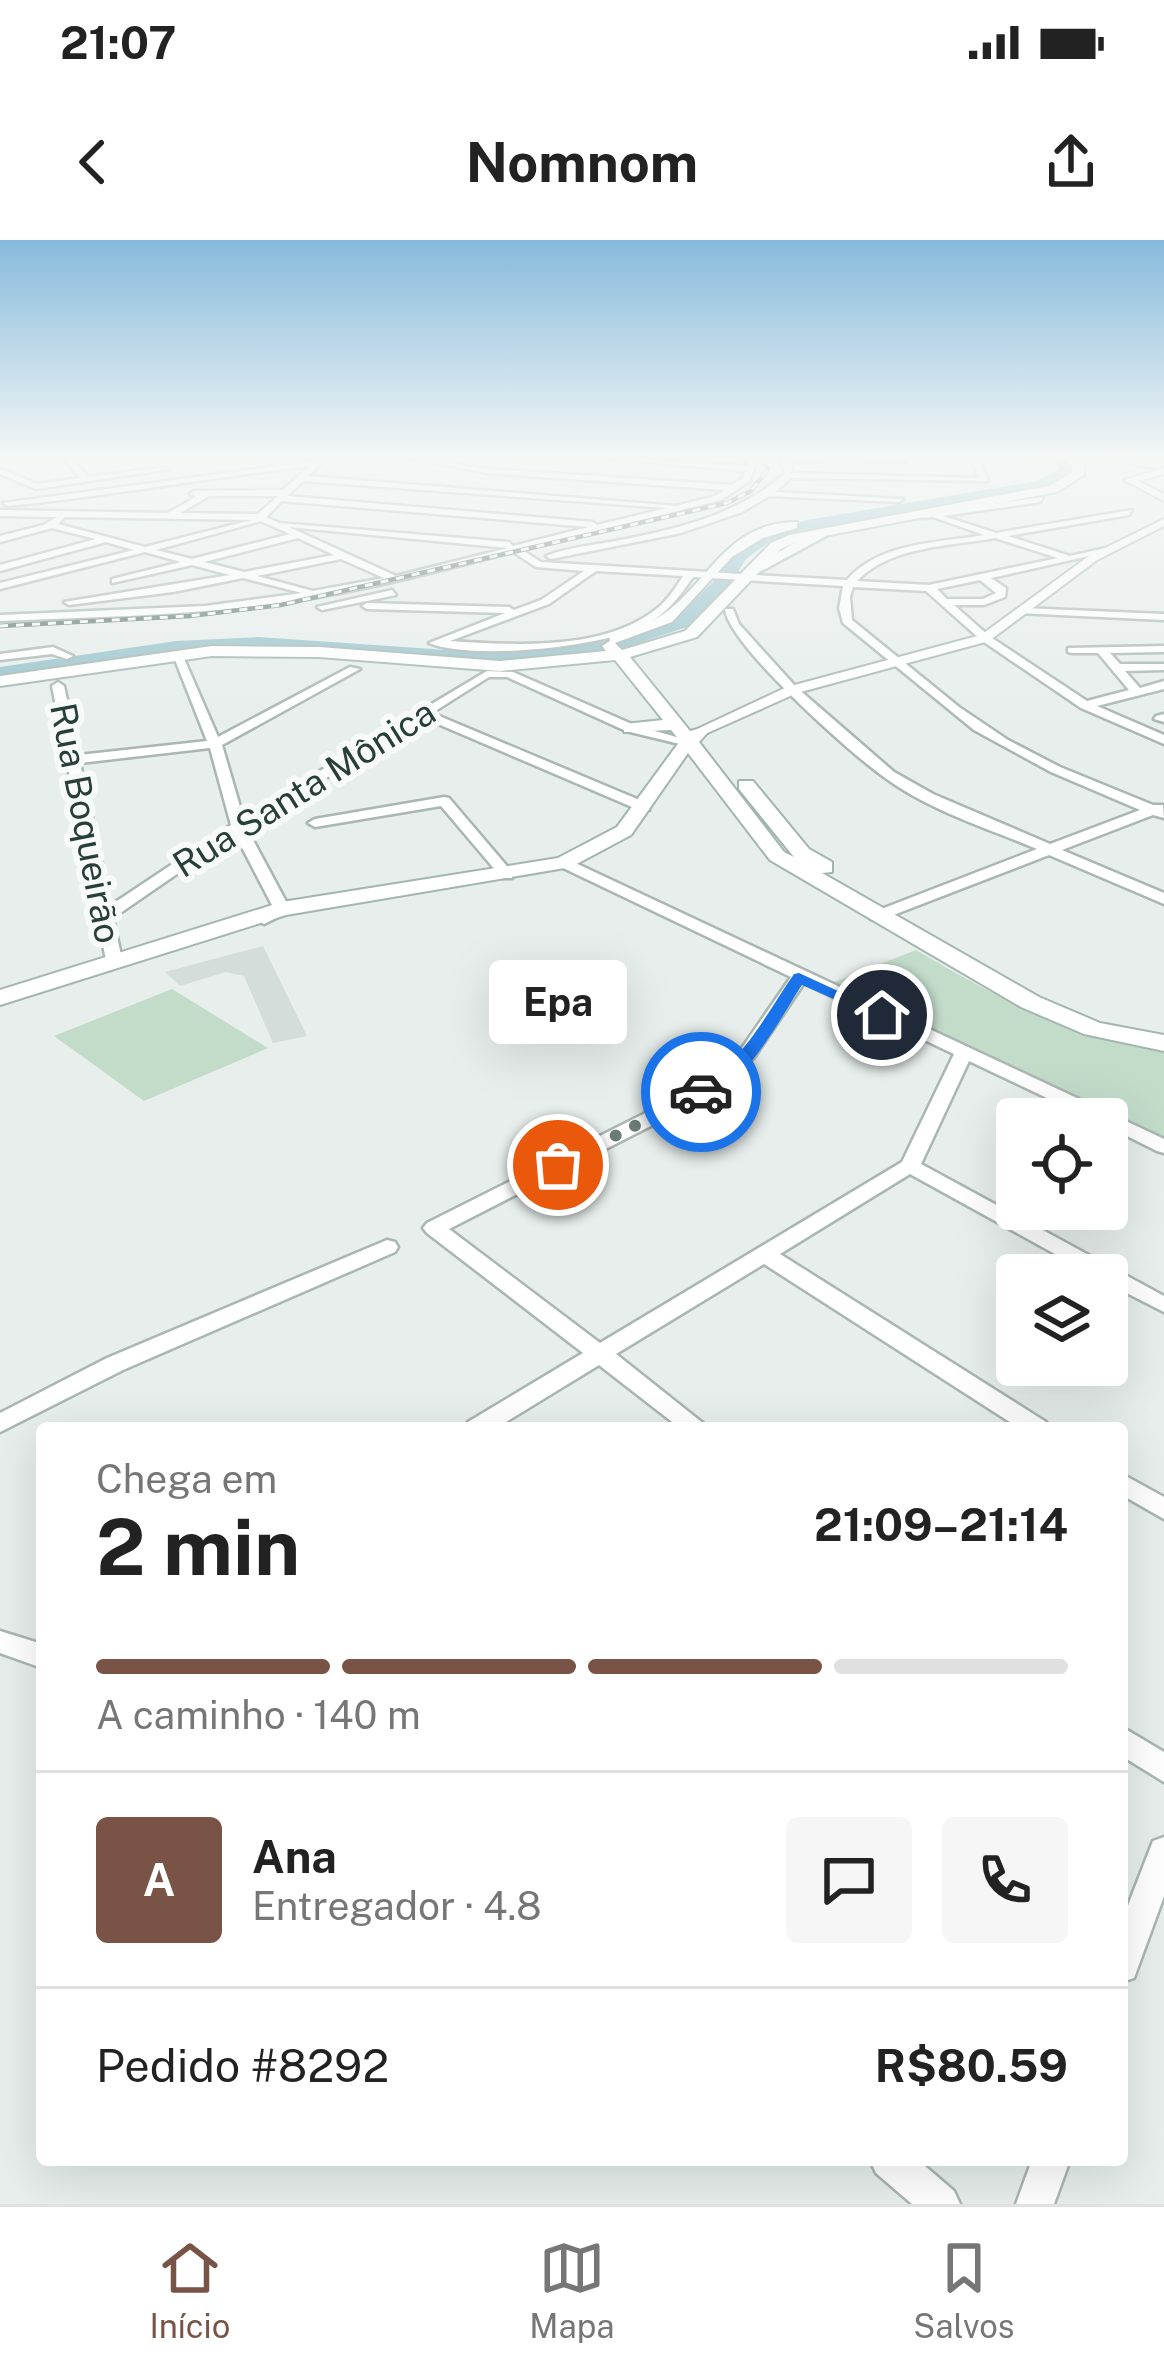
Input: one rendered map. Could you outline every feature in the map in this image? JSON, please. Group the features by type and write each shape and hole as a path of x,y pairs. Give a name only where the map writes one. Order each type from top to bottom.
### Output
{"main road":[{"path":"0,662 227,638 322,638 523,651 625,646 670,617 689,586 735,548"},
{"path":"0,681 176,654 319,652 500,666 625,646 696,630 729,598 742,576 774,548"},
{"path":"625,646 777,856 1050,993 1102,1013 1164,1026"},
{"path":"629,728 688,732"},
{"path":"0,998 282,909 508,875 564,862 623,831 644,808 688,732"},
{"path":"204,934 232,932 393,891"},
{"path":"888,913 1060,1016 1093,1029 1164,1043"}],"street":[{"path":"0,568 76,548"},
{"path":"143,548 314,594"},
{"path":"0,586 161,548"},
{"path":"116,581 247,548"},
{"path":"322,548 394,579"},
{"path":"519,548 538,565 594,568 689,586 764,568 790,548"},
{"path":"0,618 205,609 394,579 522,548"},
{"path":"178,624 343,603 589,548"},
{"path":"927,548 872,561 847,584 841,603 847,621 954,710 997,739 1044,765 1160,810"},
{"path":"1035,548 1090,564 1121,548"},
{"path":"742,576 929,588 1114,548"},
{"path":"688,732 792,690 985,638 1106,551"},
{"path":"69,602 173,589 342,556"},
{"path":"81,567 137,594"},
{"path":"0,568 43,589"},
{"path":"429,645 566,590 594,568"},
{"path":"982,577 1002,590 1001,595"},
{"path":"429,645 545,644 594,637 650,616 689,586"},
{"path":"929,588 985,638 1085,705 1164,740"},
{"path":"173,589 205,609"},
{"path":"948,602 985,602 1001,595 1036,600"},
{"path":"56,596 91,615"},
{"path":"343,603 522,610"},
{"path":"729,611 734,626 792,690 889,775 1164,898"},
{"path":"1022,611 1164,617"},
{"path":"650,616 670,617"},
{"path":"1072,650 1164,649"},
{"path":"1101,650 1137,692"},
{"path":"176,654 215,744 238,826 282,909 232,932"},
{"path":"1117,668 1164,667"},
{"path":"72,760 215,744 355,669"},
{"name":"Rua Santa Mônica","path":"104,917 238,826 488,674 509,674 629,728"},
{"path":"1085,705 1164,685"},
{"name":"Rua Boqueirão","path":"58,686 114,960"},
{"path":"423,712 644,808"},
{"path":"315,823 444,801 508,875"},
{"path":"888,913 1160,810"},
{"path":"564,862 799,978 1063,1098"},
{"path":"689,1422 434,1228 724,1081 799,978"},
{"path":"487,1422 910,1166 965,1051"},
{"path":"1128,1129 1164,1147"},
{"path":"910,1166 1164,1305"},
{"path":"0,1424 115,1364 387,1247"},
{"path":"766,1255 1028,1422"},
{"path":"1128,1487 1164,1509"},
{"path":"0,1642 36,1654"},
{"path":"1128,1744 1164,1769"},
{"path":"1128,1950 1164,1851"},
{"path":"897,2166 941,2204"},
{"path":"1035,2204 1049,2166"}],"shaded area":[{"path":"263,946 307,1036 273,1043 244,976 226,972 180,986 165,972"}],"green space":[{"path":"916,950 1005,1000 1066,1026 1164,1052 1164,1143 1128,1126 1128,1098 1071,1098 832,983"},
{"path":"172,989 268,1048 144,1101 54,1036"}],"waterway":[{"path":"0,673 176,647 259,643 490,659 605,648 681,623 751,548"}],"railway":[{"path":"0,626 190,616 281,605 532,548"}],"way so far":[{"path":"558,1165 701,1092"}],"place":[{"name":"Epa","path":"558,1165"}],"route":[{"path":"701,1092 724,1081 749,1052 799,978 882,1015"}]}
